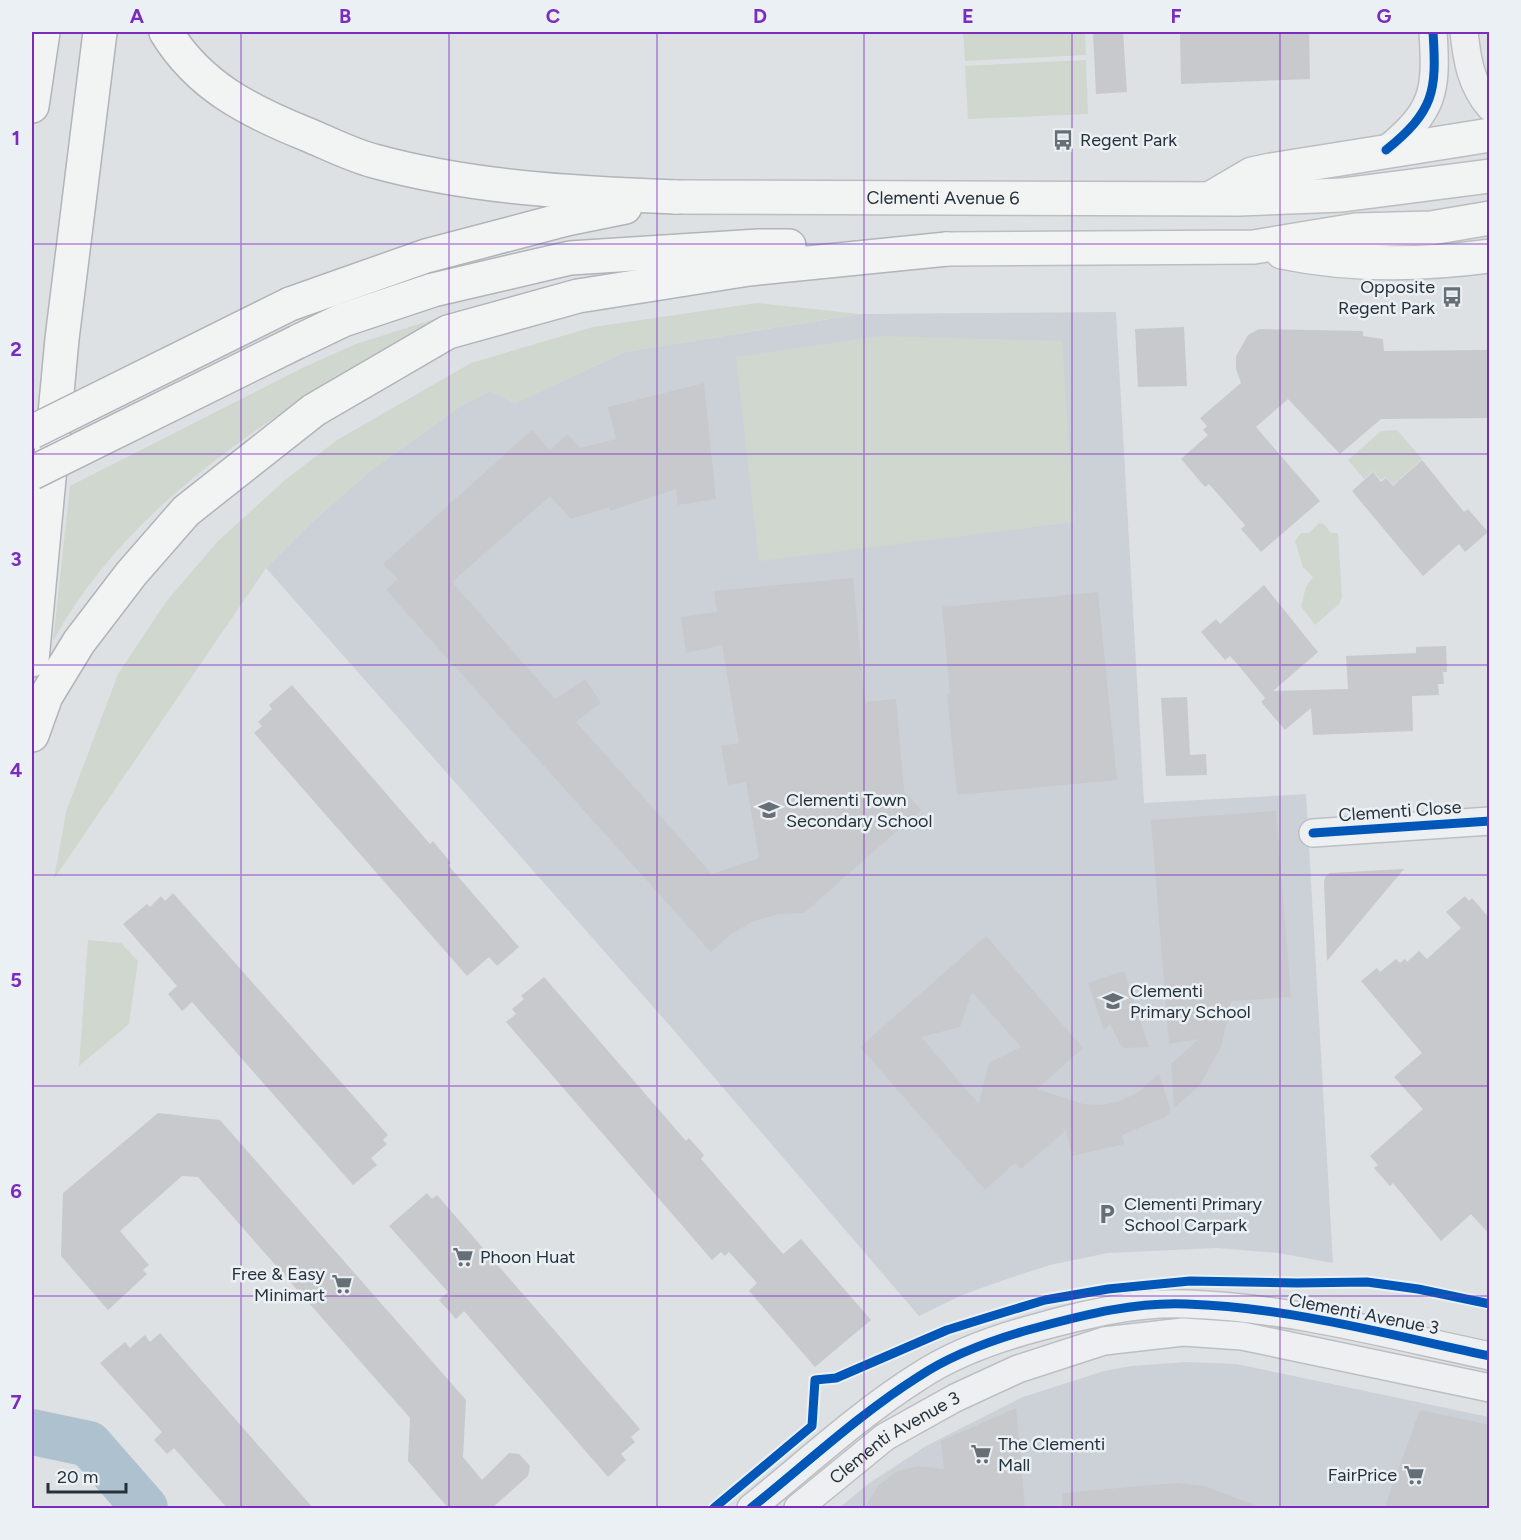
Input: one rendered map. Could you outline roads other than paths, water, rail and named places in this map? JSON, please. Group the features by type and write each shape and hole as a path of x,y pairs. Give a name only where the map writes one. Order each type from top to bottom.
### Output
{"main road":[{"path":"32,106 43,32"},
{"path":"32,660 62,339 100,32"},
{"path":"166,32 175,46 213,87 262,116 372,161 490,185 676,197"},
{"path":"1209,199 1252,174 1386,150 1490,135"},
{"name":"Clementi Avenue 6","path":"676,197 1209,199 1342,195 1490,176"},
{"path":"32,432 290,304 426,256 566,219 676,197"},
{"path":"32,473 343,320 433,290 570,258 759,246 947,249 1254,247 1356,230 1431,228 1490,218"},
{"path":"1254,247 1305,257 1350,260 1443,262 1490,256"},
{"path":"32,735 46,696 79,642 131,574 186,511 314,410 448,333 578,296 749,269 947,249"}],"street":[{"path":"1386,150 1407,132 1432,96 1436,68 1433,32"},
{"path":"1464,32 1467,56 1476,88 1490,107"},
{"name":"Clementi Close","path":"1313,833 1490,821"},
{"name":"Clementi Avenue 3","path":"751,1509 852,1423 919,1376 968,1351 1009,1335 1111,1309 1184,1304 1247,1308 1490,1356"},
{"name":"Clementi Avenue 3","path":"798,1509 885,1437 945,1404 1018,1369 1104,1341 1183,1332 1242,1336 1490,1388"}],"waterway":[{"path":"32,1432 89,1444 145,1508"}],"place":[{"name":"Regent Park","path":"1063,140"},
{"name":"Opposite Regent Park","path":"1452,297"},
{"name":"Clementi Town Secondary School","path":"769,810"},
{"name":"Clementi Primary School","path":"1113,1001"},
{"name":"Clementi Primary School Carpark","path":"1107,1214"},
{"name":"Phoon Huat","path":"463,1257"},
{"name":"Free & Easy Minimart","path":"342,1284"},
{"name":"The Clementi Mall","path":"981,1454"},
{"name":"FairPrice","path":"1414,1475"}]}
